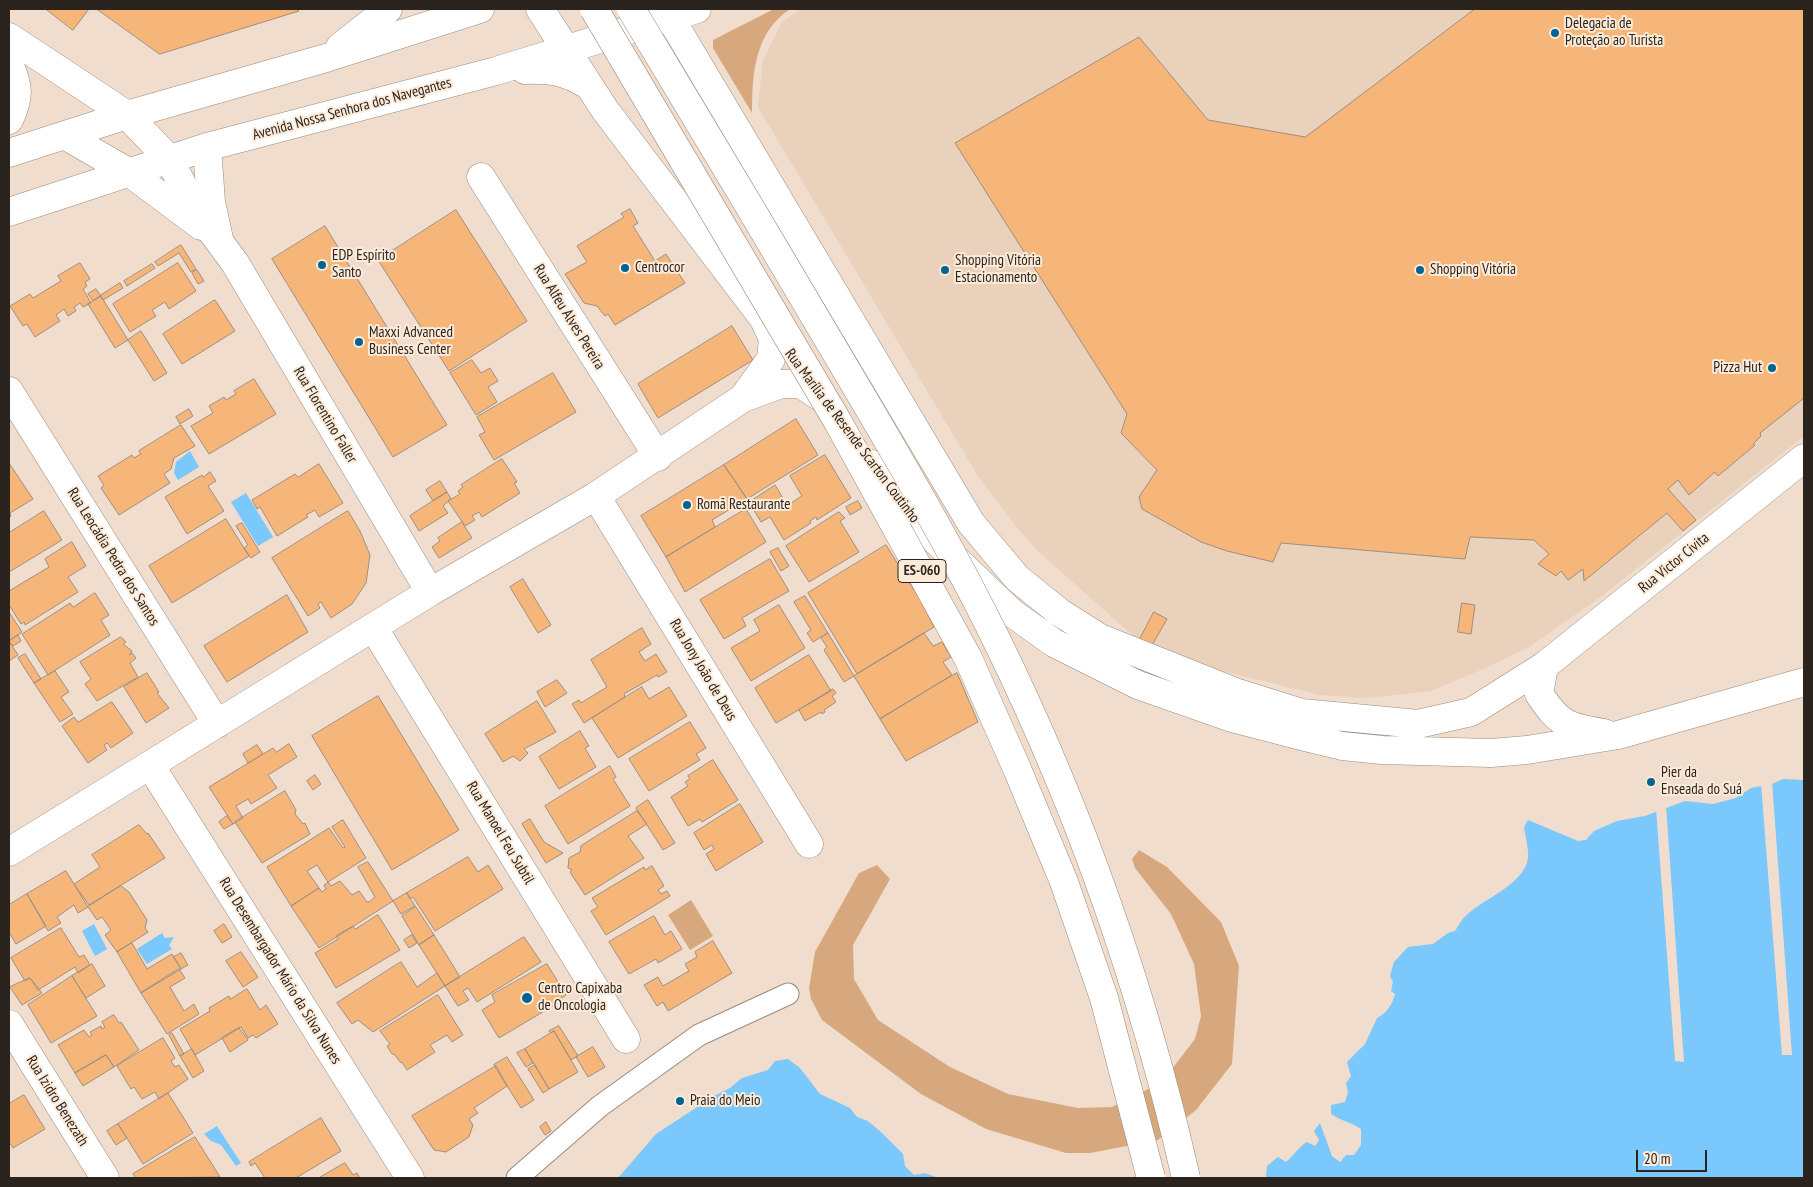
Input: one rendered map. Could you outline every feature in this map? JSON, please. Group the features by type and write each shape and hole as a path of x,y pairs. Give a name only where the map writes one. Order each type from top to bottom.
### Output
{"street":[{"path":"326,58 388,9"},
{"path":"9,153 127,115 326,58 480,9"},
{"name":"Rua Marília de Resende Scarton Coutinho","path":"540,9 588,85 638,154 763,317 906,511 1012,614 1054,643 1138,685 1250,723 1342,746 1382,750 1491,753 1527,750 1618,735 1804,682"},
{"name":"ES-060","path":"594,9 838,422 968,658 1064,882 1104,998 1151,1178"},
{"name":"ES-060","path":"632,9 867,405 998,642 1074,814 1137,988 1186,1178"},
{"name":"Avenida Nossa Senhora dos Navegantes","path":"9,212 207,147 496,71 567,50 668,12 697,9"},
{"path":"668,12 971,523 1017,578 1058,612 1100,638 1148,658 1236,692 1302,713 1418,724 1471,712 1544,666"},
{"name":"Rua Florentino Faller","path":"9,37 127,115 169,159 195,209 219,239 430,592"},
{"path":"9,64 18,84 14,109 9,120"},
{"path":"496,71 550,69 568,73 588,85"},
{"name":"Rua Florentino Faller","path":"66,136 130,173 219,239"},
{"path":"207,147 211,202 219,239"},
{"name":"Rua Alfeu Alves Pereira","path":"481,177 658,458"},
{"path":"743,398 771,359 773,339 763,317"},
{"path":"9,852 430,592 658,458 743,398 781,384 801,384 825,400"},
{"name":"Rua Leocádia Pedra dos Santos","path":"9,391 217,724"},
{"name":"Rua Victor Civita","path":"1544,666 1804,458"},
{"name":"Rua Jony João de Deus","path":"596,496 809,844"},
{"name":"Rua Manoel Feu Subtil","path":"373,627 626,1039"},
{"path":"1544,666 1539,694 1554,716 1577,729 1618,735"},
{"name":"Rua Desembargador Mário da Silva Nunes","path":"150,765 410,1178"},
{"path":"517,1178 600,1106 699,1036 788,994"},
{"name":"Rua Izidro Benezath","path":"9,1024 105,1178"}],"shaded area":[{"path":"774,9 790,9 778,19 762,42 753,84 752,113 713,48 713,40"},
{"name":"Shopping Vitória","path":"801,9 1804,9 1804,436 1602,596 1529,647 1431,691 1367,698 1320,695 1199,665 1139,641 1039,552 1019,530 976,473 758,107 763,60 782,22"},
{"path":"1139,850 1167,867 1221,922 1239,966 1232,1064 1196,1110 1158,1140 1090,1153 1066,1153 986,1129 921,1094 822,1020 811,999 809,988 815,952 859,873 877,865 890,879 853,945 854,979 878,1020 950,1067 1008,1094 1078,1108 1112,1107 1162,1082 1195,1039 1201,1016 1194,964 1171,914 1135,868 1132,859"},
{"path":"691,900 713,936 690,950 668,915"}],"water":[{"path":"190,451 199,467 178,480 174,473 176,462"},
{"path":"246,493 273,537 258,546 231,502"},
{"path":"1783,779 1804,780 1804,1178 1266,1178 1267,1166 1278,1157 1286,1162 1307,1142 1315,1146 1319,1140 1314,1131 1320,1123 1332,1156 1340,1162 1346,1155 1354,1155 1361,1145 1361,1129 1331,1114 1331,1105 1345,1102 1348,1092 1346,1083 1351,1076 1347,1062 1365,1044 1377,1018 1389,1008 1392,1002 1395,994 1391,991 1393,982 1390,976 1394,962 1408,947 1433,944 1448,933 1455,931 1461,921 1476,907 1504,889 1520,875 1528,858 1524,827 1528,820 1578,841 1586,840 1594,831 1617,821 1645,816 1685,801 1713,804 1736,798 1751,788 1772,784"},
{"path":"94,924 107,949 95,956 82,931"},
{"path":"162,933 165,938 174,937 169,945 172,949 147,964 137,949"},
{"path":"788,1059 800,1068 820,1094 850,1108 857,1117 868,1121 882,1133 903,1154 905,1166 914,1175 925,1173 936,1177 959,1178 618,1178 656,1134 714,1096 730,1088 742,1078 768,1070 775,1061"},
{"path":"217,1126 241,1163 236,1166 221,1145 211,1141 204,1134"}],"pier":[{"path":"1772,781 1792,1055 1782,1055 1761,783"},
{"path":"1666,805 1684,1062 1675,1061 1656,809"}],"building":[{"path":"46,9 89,9 73,30"},
{"path":"97,9 296,9 299,11 160,54"},
{"name":"Shopping Vitória","path":"1475,9 1804,9 1804,398 1760,433 1761,436 1753,444 1755,445 1718,476 1715,472 1689,495 1678,480 1668,489 1696,520 1683,531 1667,513 1584,581 1583,569 1568,580 1561,571 1556,576 1538,564 1549,554 1534,540 1470,537 1465,559 1281,543 1273,562 1227,551 1201,542 1142,509 1139,497 1157,470 1121,433 1127,414 955,143 1139,37 1208,120 1305,137"},
{"name":"Centrocor","path":"630,209 638,223 633,226 655,261 666,254 685,283 615,325 608,314 605,316 597,306 584,303 565,274 587,262 577,246 624,217 621,214"},
{"path":"456,210 527,321 449,371 378,260"},
{"name":"Maxxi Advanced Business Center","path":"325,226 447,425 393,457 272,259"},
{"path":"181,245 196,269 191,272 179,253 158,266 155,262"},
{"path":"80,263 90,279 85,282 87,286 83,289 91,303 83,307 80,303 74,307 76,311 68,316 64,309 56,315 60,321 35,337 27,324 23,326 10,306 30,294 33,298 61,281 58,276"},
{"path":"178,263 196,291 169,309 165,302 152,310 156,316 130,332 113,304"},
{"path":"152,264 155,268 127,286 124,281"},
{"path":"197,270 204,281 198,284 192,273"},
{"path":"120,283 123,288 103,300 100,296"},
{"path":"96,289 101,296 93,301 88,294"},
{"path":"101,296 128,340 115,348 88,304"},
{"path":"215,300 235,331 182,364 163,334"},
{"path":"732,326 753,360 658,418 638,384"},
{"path":"141,331 167,373 154,381 128,340"},
{"path":"472,360 481,373 490,368 498,381 488,387 497,402 476,415 450,373"},
{"path":"553,373 576,412 494,460 479,435 485,432 477,417"},
{"path":"254,379 276,414 209,454 191,426 213,413 209,406 224,397 226,400 236,394 234,391"},
{"path":"189,409 193,416 180,424 176,417"},
{"path":"796,419 818,455 747,499 724,465"},
{"path":"181,425 195,446 174,458 171,469 164,474 170,483 119,515 101,488 104,485 98,476 132,455 134,458 141,454 139,451"},
{"path":"825,455 851,498 817,520 816,517 810,521 811,523 784,540 770,517 761,522 749,502 775,485 786,503 789,501 791,503 802,496 790,476"},
{"path":"502,459 517,482 514,483 520,493 482,517 479,512 472,516 475,520 465,526 448,501 460,494 458,491 463,487 461,485"},
{"path":"9,463 33,499 10,513 11,516 9,518"},
{"path":"319,464 343,503 319,517 315,510 306,515 308,517 277,536 260,507 257,509 252,500 295,474 298,477"},
{"path":"724,465 747,499 712,520 715,527 666,557 641,516"},
{"path":"210,472 216,481 208,486 224,511 187,534 165,497"},
{"path":"440,481 447,492 433,501 426,490"},
{"path":"447,492 451,499 443,506 448,513 419,531 410,516"},
{"path":"858,501 862,508 850,515 846,507"},
{"path":"746,509 766,542 685,592 666,557"},
{"path":"44,511 62,540 9,572 9,533"},
{"path":"348,511 360,531 370,555 366,583 352,604 331,618 321,602 318,604 320,608 308,616 272,558"},
{"path":"839,512 845,518 840,521 859,552 809,582 786,546"},
{"path":"226,519 249,556 172,603 149,566"},
{"path":"462,522 472,538 439,558 432,547 440,541 438,538"},
{"path":"242,523 260,552 251,558 244,548 248,545 236,526"},
{"path":"72,542 86,566 68,577 78,592 25,625 24,622 21,624 9,605 9,591 49,567 45,559"},
{"path":"886,545 921,601 934,627 857,674 808,593"},
{"path":"778,548 789,566 781,571 770,552"},
{"path":"770,559 789,591 742,618 746,626 724,639 700,600"},
{"path":"523,579 551,625 538,633 510,587"},
{"path":"95,593 109,615 101,620 110,635 48,675 22,634 70,603 73,607"},
{"path":"287,595 308,632 227,682 204,646"},
{"path":"805,596 828,633 813,642 807,633 811,630 794,602"},
{"path":"1462,603 1475,605 1471,634 1458,632"},
{"path":"779,605 805,648 751,681 731,648 760,631 754,620"},
{"path":"9,612 22,632 9,641"},
{"path":"1154,612 1167,619 1151,647 1139,641"},
{"path":"642,628 651,644 639,652 645,661 656,654 667,672 658,677 657,675 624,694 625,697 584,723 572,704 579,700 581,703 607,687 591,660"},
{"path":"828,633 854,676 844,682 824,650 827,647 821,638"},
{"path":"924,633 933,646 942,642 951,657 943,662 952,675 880,719 854,676"},
{"path":"18,635 21,641 13,646 9,641"},
{"path":"121,637 126,642 123,644 132,651 129,655 132,653 136,658 130,663 138,677 97,701 85,684 91,679 80,662"},
{"path":"9,641 18,655 9,661"},
{"path":"25,654 41,679 34,683 18,658"},
{"path":"809,655 831,691 776,723 755,688"},
{"path":"55,671 69,692 61,697 73,714 60,722 34,683"},
{"path":"147,673 159,692 157,693 169,708 146,723 124,687"},
{"path":"957,673 978,722 906,761 880,719"},
{"path":"557,680 567,693 545,707 537,692"},
{"path":"642,687 649,699 669,687 687,716 618,758 592,718"},
{"path":"833,689 836,693 832,696 836,702 824,710 825,712 822,714 821,712 805,721 799,710"},
{"path":"378,696 459,830 392,870 312,736"},
{"path":"537,701 556,732 524,749 528,753 520,761 513,756 503,762 485,734"},
{"path":"112,702 133,733 111,748 107,743 104,745 107,750 88,763 62,726 74,717 78,722"},
{"path":"690,722 706,748 696,754 700,760 649,791 629,759"},
{"path":"580,731 589,746 585,748 596,767 559,789 539,757"},
{"path":"289,744 297,757 268,775 277,788 251,804 248,799 236,806 243,818 233,824 209,787 273,748 276,752"},
{"path":"257,745 263,754 248,763 243,754"},
{"path":"713,760 738,800 702,822 700,819 688,826 671,797 688,786 685,782 690,779 688,776"},
{"path":"610,766 616,777 613,779 630,806 568,844 545,806"},
{"path":"315,775 321,784 313,790 307,781"},
{"path":"285,791 296,810 295,814 303,824 305,823 310,834 262,863 235,822"},
{"path":"648,800 675,843 663,850 636,808"},
{"path":"740,804 763,842 716,871 706,854 714,849 712,845 704,850 694,833"},
{"path":"637,811 647,824 628,836 644,858 585,895 570,872 572,870 568,868 569,858 580,852 581,846"},
{"path":"227,816 233,824 224,829 219,822"},
{"path":"530,819 544,842 563,853 546,863 522,824"},
{"path":"343,820 366,858 328,882 317,865 307,871 319,888 291,906 267,867 329,828 343,848 345,847 332,827"},
{"path":"139,825 148,833 165,858 89,905 74,884 100,867 92,855"},
{"path":"468,857 478,872 488,865 503,889 435,931 413,897 410,899 407,893"},
{"path":"368,862 393,901 319,948 291,906 319,888 322,892 326,889 324,885 328,882 331,886 340,881 352,895 359,891 369,902 375,897 358,867"},
{"path":"652,866 664,886 658,890 661,894 667,891 670,896 606,935 591,911 598,907 592,898 644,867 645,870"},
{"path":"66,871 88,907 78,913 74,905 57,917 61,923 48,931 27,894"},
{"path":"121,886 129,892 147,920 145,928 148,932 117,952 105,935 111,930 102,917 97,920 88,907"},
{"path":"407,893 415,906 401,914 393,901"},
{"path":"27,894 46,926 16,944 9,932 9,905"},
{"path":"416,907 434,935 419,945 402,916"},
{"path":"378,915 400,950 336,988 315,953 338,939 336,936 353,926 355,929"},
{"path":"654,916 665,935 671,931 682,949 658,963 656,959 629,974 609,942"},
{"path":"224,924 232,937 222,943 214,931"},
{"path":"61,928 79,957 84,955 90,965 78,973 75,967 38,990 30,978 25,981 11,958"},
{"path":"412,935 417,943 409,948 404,940"},
{"path":"434,935 460,977 445,986 419,945"},
{"path":"524,937 541,962 477,1002 468,988 463,991 469,1000 458,1006 445,986"},
{"path":"713,941 732,973 668,1011 663,1002 657,1006 644,985 658,977 663,986 689,971 685,964 697,957 695,952"},
{"path":"132,943 147,969 172,954 181,969 141,993 117,952"},
{"path":"241,952 258,977 243,987 226,961"},
{"path":"181,953 188,965 181,969 174,957"},
{"path":"401,962 417,987 437,973 445,986 373,1032 358,1020 352,1024 337,1003"},
{"path":"92,964 105,986 86,998 72,976"},
{"name":"Centro Capixaba de Oncologia","path":"547,964 566,995 557,1001 558,1003 499,1038 482,1010 495,1002 492,995"},
{"path":"179,969 185,978 170,987 184,1011 194,1004 199,1014 167,1034 141,993"},
{"path":"72,976 97,1016 51,1043 28,1005"},
{"path":"30,978 42,993 22,1005 10,987"},
{"path":"247,989 260,1010 266,1005 278,1024 256,1038 253,1035 248,1038 241,1027 195,1055 180,1029 210,1011 209,1008 229,996 230,999"},
{"path":"438,995 463,1035 452,1042 447,1035 430,1045 435,1052 407,1070 402,1062 392,1054 387,1046 390,1044 380,1031"},
{"path":"114,1015 119,1023 121,1022 139,1050 114,1067 106,1055 75,1073 58,1045 84,1030 89,1037 92,1035 90,1032 101,1026 102,1029 105,1027 102,1022"},
{"path":"559,1026 578,1056 571,1060 554,1031 551,1033 549,1031"},
{"path":"239,1028 248,1040 230,1052 222,1038"},
{"path":"554,1031 578,1072 549,1089 525,1049"},
{"path":"172,1033 184,1054 180,1056 169,1035"},
{"path":"163,1038 175,1058 171,1061 175,1067 179,1065 188,1079 159,1099 155,1092 142,1099 134,1087 131,1089 117,1066"},
{"path":"593,1047 605,1067 588,1077 576,1057"},
{"path":"192,1049 204,1071 193,1078 180,1056"},
{"path":"525,1049 533,1063 526,1067 517,1053"},
{"path":"106,1055 114,1067 83,1086 75,1073"},
{"path":"507,1057 534,1100 521,1108 494,1065"},
{"path":"535,1065 549,1089 543,1093 528,1069"},
{"path":"496,1066 507,1086 474,1108 478,1113 469,1119 473,1125 469,1137 446,1152 434,1150 412,1116"},
{"path":"168,1093 193,1133 143,1164 118,1124"},
{"path":"24,1095 45,1129 13,1148 9,1142 9,1104"},
{"path":"321,1118 341,1151 296,1178 265,1178 255,1163 251,1166 249,1162"},
{"path":"546,1122 551,1131 545,1135 540,1127"},
{"path":"118,1124 127,1138 116,1145 107,1131"},
{"path":"195,1137 220,1177 136,1178 133,1174"},
{"path":"345,1163 353,1175 357,1173 360,1178 319,1178"}],"place":[{"name":"Delegacia de Proteção ao Turista","path":"1555,33"},
{"name":"EDP Espírito Santo","path":"322,265"},
{"name":"Centrocor","path":"625,268"},
{"name":"Shopping Vitória Estacionamento","path":"945,270"},
{"name":"Shopping Vitória","path":"1420,270"},
{"name":"Maxxi Advanced Business Center","path":"359,342"},
{"name":"Pizza Hut","path":"1772,368"},
{"name":"Romã Restaurante","path":"687,505"},
{"name":"Pier da Enseada do Suá","path":"1651,782"},
{"name":"Centro Capixaba de Oncologia","path":"527,998"},
{"name":"Praia do Meio","path":"680,1101"}]}
